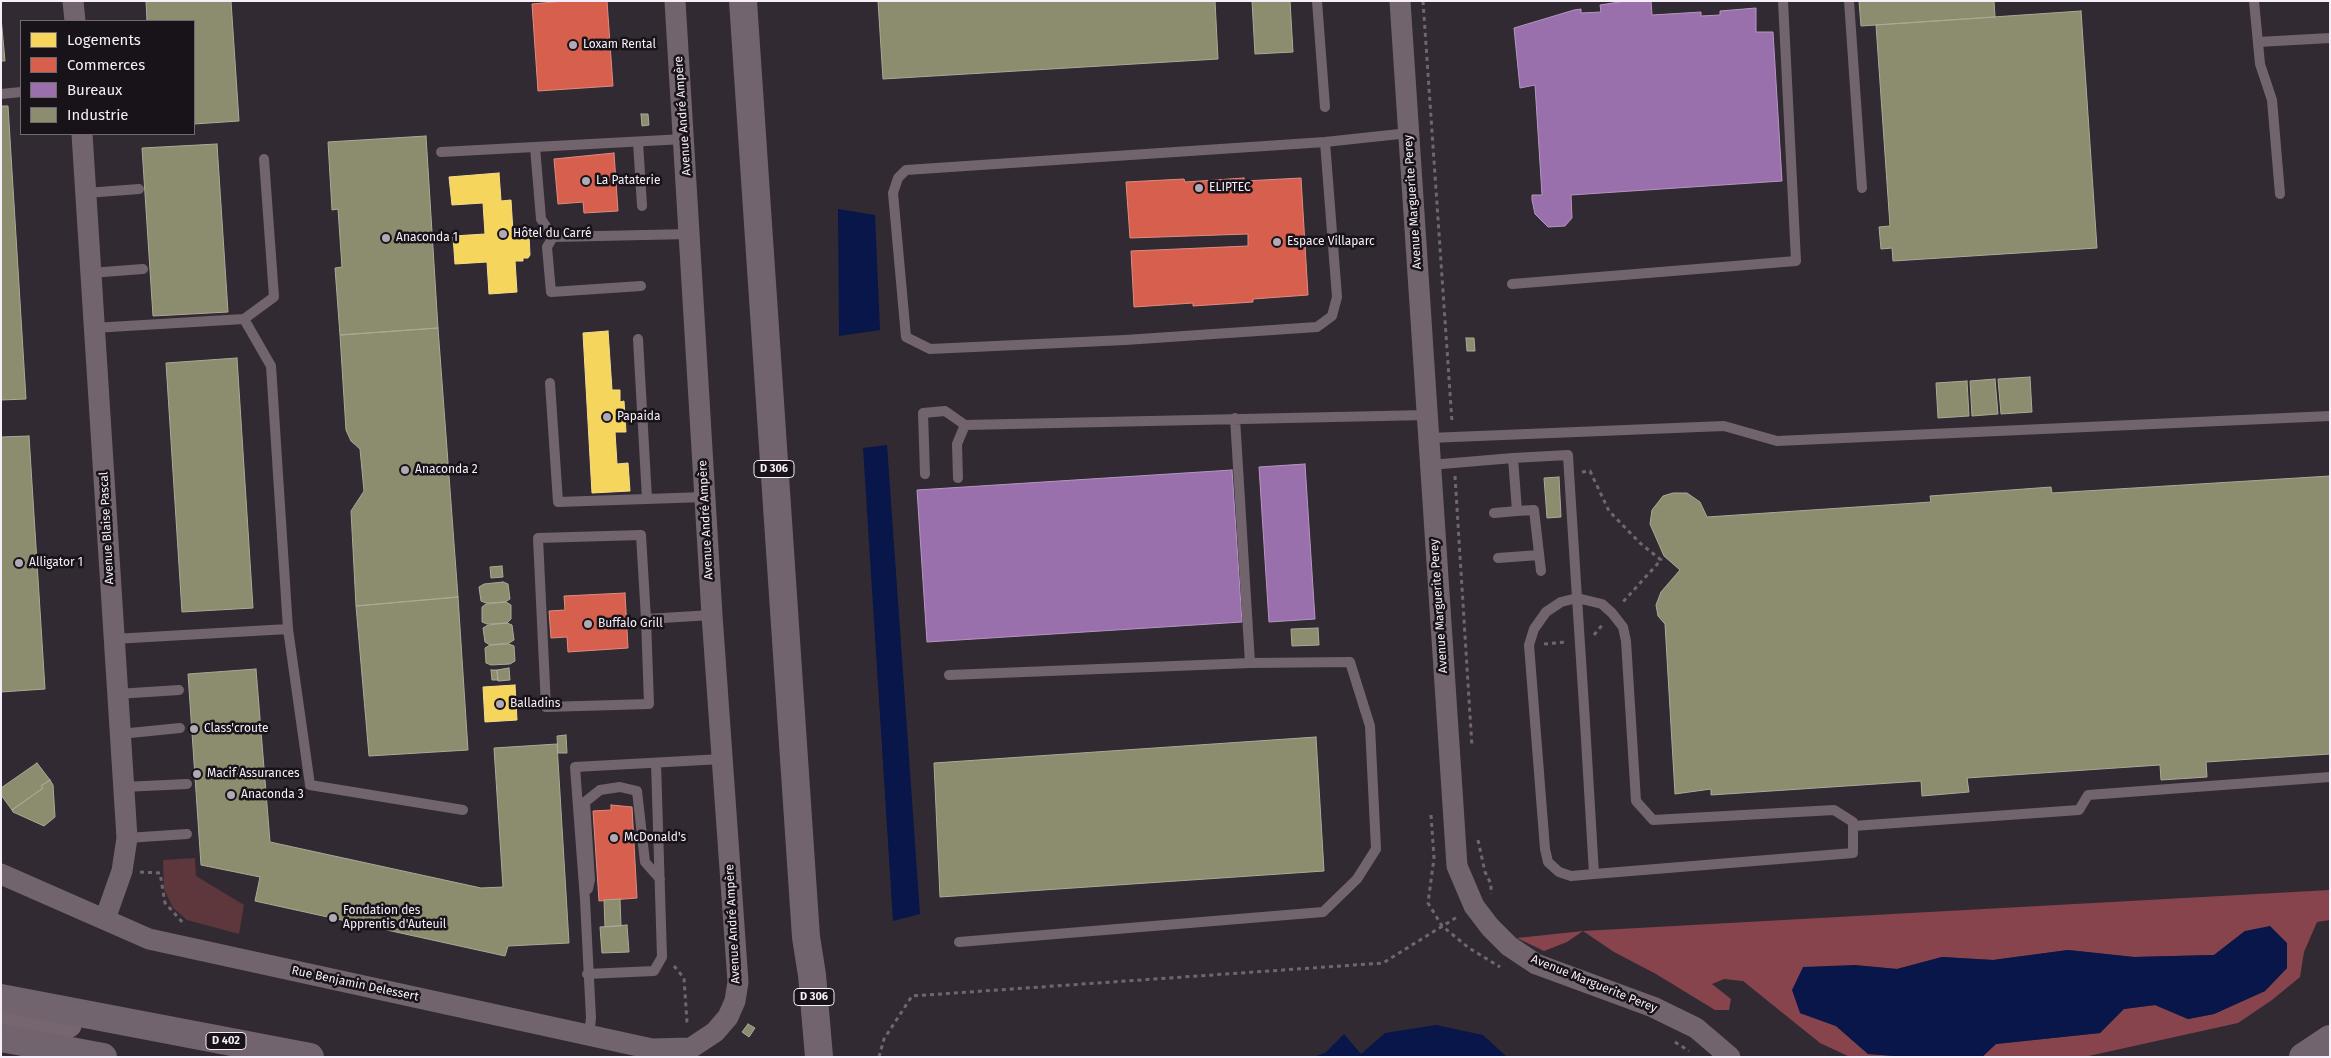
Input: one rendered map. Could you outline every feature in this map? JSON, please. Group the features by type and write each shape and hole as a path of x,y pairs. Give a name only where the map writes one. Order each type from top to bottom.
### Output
{"main road":[{"name":"D 306","path":"742,1 806,938 812,975 819,1057"},
{"name":"D 306","path":"800,1057 800,973 806,938"},
{"name":"D 402","path":"1,998 310,1057"},
{"path":"1,1038 103,1057"},
{"path":"2303,1057 2330,1039"}],"street":[{"name":"Avenue André Ampère","path":"675,1 712,615 738,982 735,1001 728,1017 715,1032"},
{"name":"Avenue Marguerite Perey","path":"1400,1 1457,866 1474,906 1490,927 1509,946 1536,964 1653,1007 1696,1028 1730,1057"},
{"name":"Avenue Blaise Pascal","path":"82,135 127,838 122,871 105,919"},
{"name":"Rue Benjamin Delessert","path":"1,874 149,939 588,1036 652,1048 678,1050 691,1048 715,1032"},
{"path":"1,1012 98,1030 142,1025"}],"lane":[{"path":"1317,1 1325,107"},
{"path":"1512,284 1796,261 1783,1"},
{"path":"1849,1 1862,188"},
{"path":"2254,1 2260,64 2272,100 2280,194"},
{"path":"2258,42 2330,38"},
{"path":"1,94 20,92"},
{"path":"1324,142 1337,298 1332,316 1317,327 1126,340 930,349 906,337 893,193 898,178 906,170 1324,142 1409,133"},
{"path":"441,152 684,139"},
{"path":"638,142 642,206"},
{"path":"535,147 541,220 553,237"},
{"path":"93,328 244,319 274,297 264,159"},
{"path":"86,193 139,189"},
{"path":"553,237 690,234"},
{"path":"553,237 546,247 551,292 641,286"},
{"path":"90,273 143,269"},
{"path":"244,319 271,366 288,628 310,785 463,810"},
{"path":"638,339 647,499"},
{"path":"550,383 558,502 705,497"},
{"path":"925,474 923,413 945,411 965,425 1427,415"},
{"path":"1428,438 1724,426 1777,441 2330,416"},
{"path":"1235,418 1250,663"},
{"path":"958,478 957,444 965,425"},
{"path":"1430,464 1568,456 1594,874"},
{"path":"1513,458 1516,511"},
{"path":"1494,513 1534,510 1540,571"},
{"path":"641,536 646,619 648,704 546,707 538,538 641,536"},
{"path":"1498,558 1539,555"},
{"path":"1577,598 1602,604 1612,613 1623,627 1626,641 1636,801 1653,820 1834,810 1853,822 1853,853 1571,876 1559,872 1548,862 1545,849 1529,645 1534,629 1546,612 1561,602 1577,598"},
{"path":"646,619 712,615"},
{"path":"114,640 288,628"},
{"path":"949,675 1250,663 1350,662 1370,726 1376,849 1357,879 1323,912 959,942"},
{"path":"117,694 179,690"},
{"path":"120,734 180,728"},
{"path":"588,1036 591,1018 587,974 585,900 575,767 722,759"},
{"path":"587,974 654,971 662,957 656,763"},
{"path":"1853,826 2079,810 2088,795 2330,777"},
{"path":"123,787 187,784"},
{"path":"585,900 590,880 585,802 600,790 620,787 637,791 645,862 660,879"},
{"path":"127,838 187,834"}],"path":[{"path":"1541,645 1589,640 1661,560 1640,543 1609,511 1590,472 1569,472"},
{"path":"879,1057 884,1039 912,996 1383,964 1492,893 1491,884"}],"shaded area":[{"path":"838,209 875,215 880,330 839,336"},
{"path":"887,445 920,914 893,921 863,448"},
{"path":"195,858 196,876 244,905 239,934 187,920 173,908 164,889 163,860"},
{"path":"2330,890 2330,920 2317,922 2304,952 2300,977 2272,1000 2238,1023 2084,1057 1982,1057 1996,1044 2100,1033 2123,1009 2155,1005 2188,1019 2214,1014 2265,991 2287,968 2245,931 2214,955 2134,957 2068,950 1993,960 1942,957 1897,969 1854,965 1800,1013 1836,1026 1868,1054 1908,1057 1850,1057 1820,1043 1743,981 1724,979 1712,984 1731,999 1729,1010 1715,1010 1656,974 1614,952 1583,931"},
{"path":"2270,926 2287,943 2287,968 2265,991 2214,1014 2188,1019 2155,1005 2124,1009 2100,1033 1996,1044 1982,1057 1908,1057 1868,1054 1836,1026 1800,1013 1792,990 1803,967 1854,965 1897,969 1942,957 1993,960 2068,950 2134,957 2214,955 2245,931"},
{"path":"1583,931 1567,942 1544,951 1517,938"},
{"path":"1436,1025 1483,1035 1507,1057 1313,1057 1325,1053 1344,1034 1361,1054 1385,1033"}],"building: Logements":[{"name":"Hôtel du Carré","path":"499,173 501,201 511,200 513,232 521,231 521,234 527,233 529,236 530,255 528,258 523,258 523,261 515,261 517,292 489,294 487,262 455,264 453,236 485,234 483,203 452,205 449,177"},
{"name":"Papaida","path":"608,331 612,390 620,390 620,402 624,401 626,432 615,432 617,464 628,463 630,491 592,493 583,333"},
{"name":"Balladins","path":"515,685 517,720 485,722 483,687"}],"building: Commerces":[{"name":"Loxam Rental","path":"565,1 607,1 613,86 538,91 532,4"},
{"name":"La Pataterie","path":"614,153 618,211 584,213 583,202 558,204 554,159"},
{"name":"Espace Villaparc","path":"1244,178 1244,181 1301,178 1308,295 1253,299 1253,302 1193,306 1193,303 1134,307 1131,251 1248,246 1248,234 1130,238 1126,182 1184,179 1185,182"},
{"name":"Buffalo Grill","path":"625,593 628,648 568,652 567,637 551,638 549,611 565,610 564,596"},
{"name":"McDonald's","path":"611,805 632,807 637,898 599,901 593,811 611,810"}],"building: Bureaux":[{"path":"1626,1 1651,1 1652,15 1701,12 1701,16 1720,15 1720,11 1756,8 1756,32 1773,32 1782,181 1571,195 1572,218 1565,226 1548,227 1535,214 1532,200 1532,195 1542,195 1535,85 1520,88 1514,28 1574,10 1581,9 1581,13 1601,12 1600,5"},
{"path":"1305,464 1315,619 1269,622 1259,467"},
{"path":"1232,470 1242,622 927,642 917,490"}],"building: Industrie":[{"path":"146,1 231,1 239,121 195,124 195,20 147,20"},
{"path":"878,1 1215,1 1218,59 883,79"},
{"path":"1252,1 1290,1 1293,52 1255,54"},
{"path":"1859,1 1994,1 1995,17 1861,26"},
{"path":"2081,11 2097,248 1893,261 1892,248 1881,249 1879,227 1890,226 1876,25"},
{"path":"1,17 5,61 1,61"},
{"path":"1,106 8,106 26,399 1,400"},
{"path":"641,114 648,114 649,125 642,126"},
{"name":"Anaconda 1","path":"426,136 438,328 340,335 335,268 342,267 338,209 332,210 328,142"},
{"path":"217,144 228,312 153,316 142,148"},
{"name":"Anaconda 2","path":"438,328 458,597 356,606 351,511 364,491 360,449 351,441 346,430 340,335"},
{"path":"1466,338 1474,338 1475,351 1467,351"},
{"path":"237,358 253,608 182,612 166,363"},
{"path":"2030,377 2032,412 2001,414 1998,379"},
{"path":"1995,379 1998,414 1972,416 1970,381"},
{"path":"1967,381 1969,416 1938,418 1936,383"},
{"name":"Alligator 1","path":"29,436 45,689 1,692 1,437"},
{"path":"2330,476 2330,754 2206,762 2207,777 2161,780 2160,765 1967,778 1969,792 1922,796 1921,781 1711,795 1711,789 1675,794 1665,624 1658,616 1656,605 1661,592 1680,570 1664,556 1650,524 1652,510 1663,496 1673,493 1687,493 1700,502 1707,517 1931,502 1930,496 2051,487 2052,493"},
{"path":"1559,477 1561,517 1547,518 1544,478"},
{"path":"502,566 503,577 491,578 490,567"},
{"path":"503,582 508,584 510,599 505,602 486,603 481,601 479,587 484,584"},
{"path":"458,597 468,750 369,756 356,606"},
{"path":"506,602 511,605 511,619 507,623 487,624 482,622 482,607 486,604"},
{"path":"507,623 512,625 514,640 509,643 490,645 485,642 483,628 488,625"},
{"path":"1318,628 1319,645 1292,646 1291,629"},
{"path":"509,644 514,646 515,661 510,664 491,665 486,663 485,648 490,645"},
{"path":"509,668 510,680 498,681 497,670"},
{"name":"Anaconda 3","path":"256,669 270,842 481,888 503,887 494,748 557,744 569,943 508,946 505,956 255,901 260,877 201,865 188,674"},
{"path":"491,670 497,670 498,680 492,680"},
{"path":"566,735 567,753 558,753 557,736"},
{"path":"1316,737 1324,871 940,897 934,763"},
{"path":"37,763 50,780 41,786 43,788 12,810 1,795 1,788"},
{"path":"50,780 53,785 55,817 44,826 13,812 12,810 43,788 41,786"},
{"path":"620,899 621,926 605,927 604,900"},
{"path":"627,925 629,952 602,953 600,927"},
{"path":"748,1024 755,1028 749,1037 742,1032"}],"place":[{"name":"Loxam Rental","path":"573,45"},
{"name":"La Pataterie","path":"586,181"},
{"name":"ELIPTEC","path":"1199,188"},
{"name":"Hôtel du Carré","path":"503,234"},
{"name":"Anaconda 1","path":"386,238"},
{"name":"Espace Villaparc","path":"1277,242"},
{"name":"Papaida","path":"607,417"},
{"name":"Anaconda 2","path":"405,470"},
{"name":"Alligator 1","path":"19,563"},
{"name":"Buffalo Grill","path":"588,624"},
{"name":"Balladins","path":"500,704"},
{"name":"Class'croute","path":"194,729"},
{"name":"Macif Assurances","path":"197,774"},
{"name":"Anaconda 3","path":"231,795"},
{"name":"McDonald's","path":"614,838"},
{"name":"Fondation des Apprentis d'Auteuil","path":"333,918"}]}
